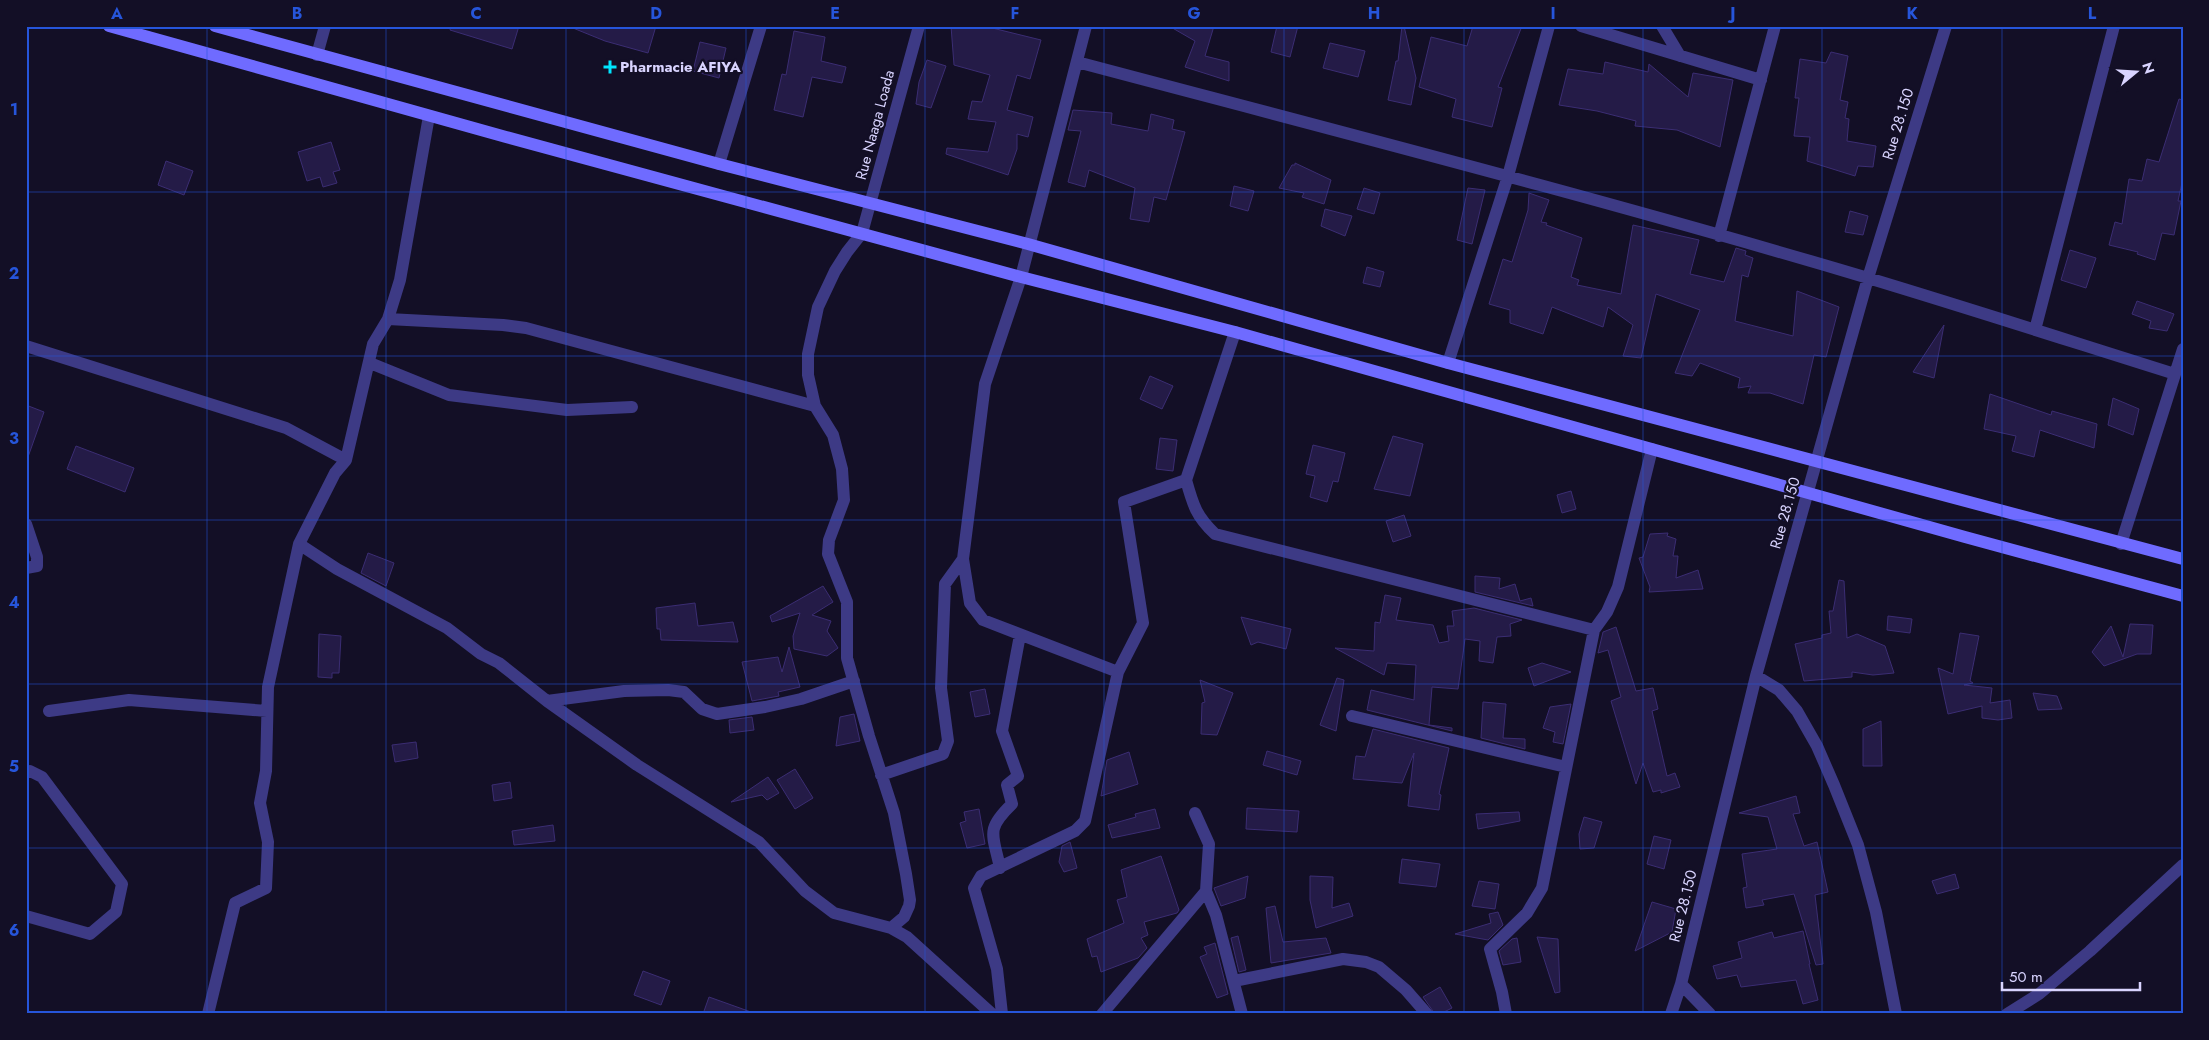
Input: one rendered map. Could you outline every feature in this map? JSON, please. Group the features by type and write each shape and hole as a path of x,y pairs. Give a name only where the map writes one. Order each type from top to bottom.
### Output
{"main road":[{"path":"109,26 429,116 1021,277 1235,332 2183,596"},
{"path":"215,26 719,164 1028,244 1448,363 2183,559"}],"street":[{"path":"317,55 324,26"},
{"path":"719,164 762,26"},
{"name":"Rue Naaga Loada","path":"862,233 918,26"},
{"path":"1086,26 1021,277 985,384 963,559 970,603 983,620 1118,672"},
{"path":"1448,363 1508,176 1549,26"},
{"path":"1581,26 1761,80"},
{"path":"1662,26 1680,56"},
{"path":"1719,236 1775,26"},
{"name":"Rue 28.150","path":"1671,1014 1681,984 1756,676 1868,278 1946,26"},
{"path":"2035,330 2114,26"},
{"path":"1077,62 1508,176 1868,278 2175,374"},
{"path":"208,1014 234,903 266,888 268,842 260,803 266,772 268,687 299,544 335,473 346,460 370,364 373,344 388,319 400,280 429,116"},
{"path":"862,233 835,271 818,307 808,354 808,375 815,406 833,435 842,469 844,500 829,540 828,554 847,602 847,658 894,814 910,900 904,917 891,928"},
{"path":"388,319 526,328 815,406"},
{"path":"1235,332 1186,480 1194,508 1202,521 1215,534 1594,630"},
{"path":"26,346 286,428 346,460"},
{"path":"2121,544 2183,349"},
{"path":"370,364 449,395 567,410 632,407"},
{"path":"1506,1014 1490,949 1527,913 1542,888 1594,630 1607,612 1618,586 1652,449"},
{"path":"1002,1014 996,969 974,888 981,876 1075,831 1084,821 1118,672 1143,623 1124,502 1186,480"},
{"path":"26,524 37,557 37,566 26,568"},
{"path":"299,544 337,568 447,628 481,654 499,663 547,701 637,765 759,842 805,891 834,913 891,928 907,937 992,1014"},
{"path":"881,775 943,754 948,741 941,688 944,584 963,559"},
{"path":"1000,868 992,831 996,819 1012,804 1007,784 1018,776 1002,731 1020,635"},
{"path":"1756,676 1779,690 1797,711 1818,746 1858,845 1876,912 1896,1014"},
{"path":"547,701 624,691 668,690 684,692 702,709 717,714 765,707 801,699 854,681"},
{"path":"49,711 129,700 267,711"},
{"path":"1352,716 1566,767"},
{"path":"26,773 30,771 42,777 122,884 116,912 90,934 26,916"},
{"path":"1195,813 1209,844 1206,891 1216,914 1242,1014"},
{"path":"2007,1014 2039,994 2090,952 2143,900 2183,865"},
{"path":"1102,1014 1206,891"},
{"path":"1234,981 1343,960 1366,962 1386,972 1406,990 1427,1014"},
{"path":"1681,984 1710,1014"}],"building":[{"path":"451,26 519,26 512,49 450,30"},
{"path":"568,26 656,26 648,53 605,41"},
{"path":"951,26 984,26 1041,40 1030,79 1017,75 1007,110 1033,117 1028,137 1017,134 1017,149 1008,175 946,154 947,148 988,152 996,122 968,119 972,101 982,102 990,75 954,65"},
{"path":"1169,26 1214,26 1205,56 1229,62 1229,81 1185,67 1195,41"},
{"path":"1277,26 1298,26 1290,57 1271,52"},
{"path":"1402,26 1404,26 1416,78 1411,105 1388,100 1396,61 1398,61"},
{"path":"1473,26 1522,26 1498,87 1502,88 1492,127 1452,117 1456,99 1419,87 1431,37 1467,46"},
{"path":"794,31 825,37 821,61 846,67 842,83 812,77 803,117 774,110 782,74 786,75"},
{"path":"700,42 726,48 719,78 693,71"},
{"path":"1330,43 1365,51 1358,77 1323,68"},
{"path":"1831,52 1848,56 1840,100 1848,102 1845,118 1849,119 1847,141 1876,146 1873,167 1858,166 1855,176 1807,161 1810,137 1794,136 1799,98 1795,98 1800,59 1826,63"},
{"path":"927,60 946,66 931,108 916,104 919,82"},
{"path":"1605,62 1648,72 1649,64 1688,97 1693,73 1733,80 1720,147 1677,130 1635,126 1636,121 1597,111 1559,105 1568,69 1603,74"},
{"path":"2179,99 2183,100 2183,178 2178,201 2181,201 2174,235 2162,233 2155,260 2137,254 2138,252 2109,245 2115,222 2122,224 2129,179 2142,181 2147,159 2159,162"},
{"path":"1073,110 1112,113 1111,124 1148,131 1151,114 1174,120 1172,129 1185,132 1166,200 1154,197 1149,222 1130,219 1135,188 1089,170 1085,187 1068,182 1081,131 1068,130"},
{"path":"331,142 340,170 333,172 337,183 323,187 320,177 307,181 298,152"},
{"path":"166,161 193,171 184,195 158,185"},
{"path":"1295,163 1331,180 1324,204 1302,197 1304,193 1279,188"},
{"path":"1234,186 1254,191 1248,211 1230,206"},
{"path":"1364,188 1380,193 1374,214 1357,209"},
{"path":"1468,188 1485,190 1472,244 1457,240"},
{"path":"1529,193 1549,200 1541,222 1582,238 1571,277 1579,280 1577,285 1621,294 1633,225 1699,240 1690,274 1724,282 1736,248 1746,251 1745,255 1753,258 1748,277 1742,275 1735,321 1793,336 1797,291 1839,307 1826,357 1814,355 1803,404 1770,393 1748,393 1751,386 1738,388 1740,378 1700,363 1692,376 1675,373 1700,310 1656,294 1641,358 1623,356 1633,325 1608,307 1603,327 1552,307 1543,334 1510,323 1510,310 1489,304 1503,259 1512,262 1528,210"},
{"path":"1325,209 1352,216 1345,236 1321,226"},
{"path":"1850,211 1868,216 1863,235 1845,232"},
{"path":"2070,250 2096,258 2086,288 2061,280"},
{"path":"1367,267 1384,272 1380,287 1363,283"},
{"path":"2137,301 2174,314 2167,331 2149,328 2151,321 2132,314"},
{"path":"1944,325 1934,378 1913,372"},
{"path":"1150,376 1173,386 1162,409 1140,399"},
{"path":"1990,394 2051,415 2052,411 2097,424 2094,448 2040,430 2034,457 2012,451 2016,436 1984,429"},
{"path":"2113,398 2139,409 2133,435 2108,425"},
{"path":"26,405 44,412 28,457 26,457"},
{"path":"1393,436 1423,444 1410,496 1374,489"},
{"path":"1160,438 1177,440 1173,471 1156,469"},
{"path":"1313,445 1345,453 1338,482 1333,481 1327,502 1310,497 1315,476 1306,474"},
{"path":"76,446 134,468 125,492 67,469"},
{"path":"1571,491 1576,509 1562,513 1557,495"},
{"path":"1404,515 1411,536 1393,542 1386,521"},
{"path":"1668,533 1667,536 1676,539 1673,556 1678,556 1676,578 1698,570 1703,589 1649,592 1650,587 1639,558 1643,557 1650,534"},
{"path":"368,553 394,563 386,586 361,573"},
{"path":"1475,576 1500,578 1499,589 1515,584 1520,601 1531,598 1533,606 1475,592"},
{"path":"1839,580 1844,581 1847,638 1857,634 1885,646 1894,673 1873,675 1852,672 1852,677 1804,681 1795,644 1822,638 1822,635 1831,633 1829,611 1833,611"},
{"path":"823,586 833,602 812,615 831,621 827,631 838,648 827,656 794,649 793,636 800,613 772,622 770,616"},
{"path":"1385,595 1401,598 1396,620 1433,625 1439,643 1449,641 1447,626 1454,626 1452,611 1474,608 1522,620 1510,624 1511,636 1497,637 1493,663 1479,661 1480,641 1465,639 1458,689 1432,687 1429,725 1452,728 1452,731 1367,710 1371,690 1414,700 1416,665 1387,663 1384,675 1335,648 1374,651 1375,622 1380,623"},
{"path":"695,603 698,626 733,622 738,642 661,640 660,629 657,629 656,608"},
{"path":"1888,616 1912,619 1910,633 1887,630"},
{"path":"1241,617 1291,629 1286,649 1258,642 1251,645"},
{"path":"2130,624 2153,625 2151,654 2137,654 2104,666 2092,652 2111,626 2123,657"},
{"path":"1616,627 1636,691 1653,688 1658,709 1652,711 1667,776 1675,773 1680,787 1661,793 1661,790 1653,792 1643,763 1636,784 1611,701 1621,697 1608,650 1598,653 1603,632"},
{"path":"1960,633 1979,636 1970,681 1973,683 1964,685 1992,688 1990,703 2010,700 2012,718 1998,720 1982,718 1982,706 1948,714 1938,668 1953,674"},
{"path":"319,634 341,636 339,673 332,673 332,678 318,677"},
{"path":"789,647 800,687 778,692 779,696 752,701 742,662 778,657 782,672"},
{"path":"1542,663 1571,672 1534,686 1528,668"},
{"path":"1337,678 1344,680 1336,731 1320,725"},
{"path":"1200,680 1233,693 1217,735 1201,734 1202,703 1205,702"},
{"path":"985,689 990,714 975,717 970,692"},
{"path":"2033,693 2057,696 2062,709 2038,710"},
{"path":"1483,702 1506,704 1503,738 1525,739 1525,749 1481,738"},
{"path":"1571,704 1563,744 1553,742 1555,732 1543,728 1550,707"},
{"path":"854,714 860,741 836,746 840,717"},
{"path":"752,717 754,730 730,733 729,720"},
{"path":"1881,721 1882,766 1863,766 1863,729"},
{"path":"1373,729 1449,748 1439,794 1441,795 1439,810 1408,806 1414,753 1402,783 1353,779 1356,756 1365,757"},
{"path":"416,742 418,758 395,762 392,745"},
{"path":"1267,751 1301,761 1297,775 1263,765"},
{"path":"1129,752 1138,784 1101,796 1107,760"},
{"path":"795,769 813,798 795,809 777,780"},
{"path":"768,777 779,793 767,800 762,795 731,802"},
{"path":"510,782 512,798 494,801 492,785"},
{"path":"1796,796 1800,813 1793,814 1804,846 1817,842 1828,892 1815,895 1823,964 1816,965 1794,894 1762,900 1764,905 1746,908 1743,888 1747,887 1742,854 1777,849 1768,817 1739,813"},
{"path":"1247,808 1299,811 1297,832 1246,829"},
{"path":"979,809 985,844 967,848 960,823 966,821 964,812"},
{"path":"1155,809 1160,828 1112,838 1108,825 1136,817 1135,814"},
{"path":"1519,812 1520,821 1478,829 1476,814"},
{"path":"1584,817 1602,822 1594,848 1580,849 1579,834"},
{"path":"553,825 555,841 514,845 512,831"},
{"path":"1654,836 1671,840 1664,869 1647,864"},
{"path":"1070,842 1077,868 1064,872 1059,862 1062,846"},
{"path":"1161,856 1179,910 1177,913 1144,922 1148,935 1141,938 1147,948 1138,958 1101,972 1097,956 1092,957 1087,939 1124,923 1117,900 1127,897 1121,870"},
{"path":"1402,859 1440,864 1436,887 1399,883"},
{"path":"1955,874 1959,888 1937,894 1932,881"},
{"path":"1248,876 1245,898 1221,906 1214,888"},
{"path":"1310,876 1333,877 1332,908 1349,903 1353,916 1316,928 1310,900"},
{"path":"1479,881 1499,884 1495,909 1472,906"},
{"path":"1652,902 1676,909 1672,932 1635,951"},
{"path":"1275,906 1283,942 1326,938 1331,953 1271,963 1266,908"},
{"path":"1498,912 1503,925 1488,940 1455,934 1491,923 1489,914"},
{"path":"1803,931 1818,1000 1803,1004 1796,980 1741,987 1737,975 1717,979 1713,966 1742,958 1738,942 1772,932 1774,938"},
{"path":"1238,936 1246,970 1239,972 1231,938"},
{"path":"1537,937 1558,939 1560,992 1555,993"},
{"path":"1517,938 1521,962 1503,965 1499,951 1512,939"},
{"path":"1215,943 1228,994 1217,998 1200,957 1207,954 1204,947"},
{"path":"643,971 670,981 661,1005 634,995"},
{"path":"1440,987 1452,1008 1440,1014 1435,1014 1423,997"},
{"path":"709,997 751,1012 751,1014 703,1014"}],"place":[{"name":"Pharmacie AFIYA","path":"610,67"}]}
